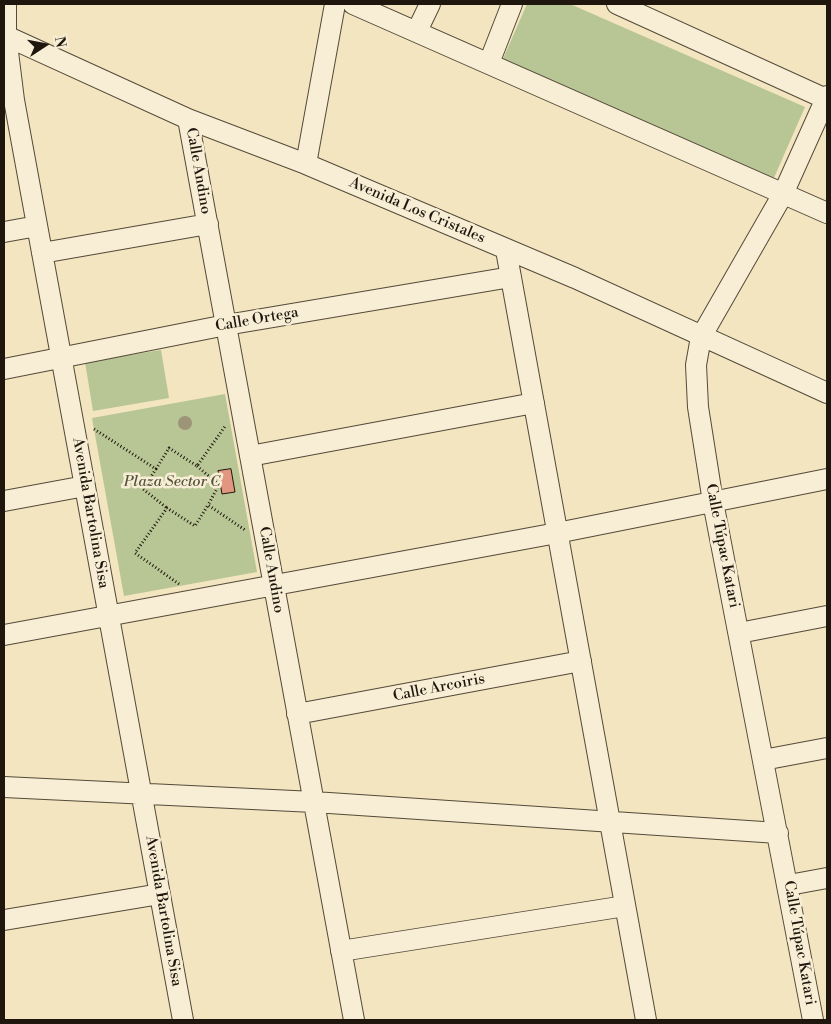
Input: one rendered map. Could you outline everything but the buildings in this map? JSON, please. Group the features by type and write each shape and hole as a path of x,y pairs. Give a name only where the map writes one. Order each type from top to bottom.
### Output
{"street":[{"name":"Avenida Bartolina Sisa","path":"6,4 5,35 9,101 37,226 183,1020"},
{"path":"306,164 334,4"},
{"path":"353,4 827,212"},
{"path":"417,31 430,4"},
{"path":"488,63 512,4"},
{"path":"617,4 827,97"},
{"name":"Avenida Los Cristales","path":"5,35 188,119 306,164 575,278 827,393"},
{"name":"Calle Túpac Katari","path":"814,1020 714,502 698,406 696,365 701,337 783,194 827,97"},
{"name":"Calle Andino","path":"188,119 354,1020"},
{"path":"42,253 208,224"},
{"path":"4,232 37,226"},
{"path":"506,250 646,1020"},
{"name":"Calle Ortega","path":"4,369 226,325 511,277"},
{"path":"250,456 534,403"},
{"path":"4,635 557,533 827,478"},
{"path":"4,501 85,486"},
{"path":"739,632 827,616"},
{"name":"Calle Arcoiris","path":"297,714 581,661"},
{"path":"763,760 827,748"},
{"path":"4,786 314,802 778,834"},
{"path":"789,885 827,878"},
{"path":"4,920 160,894"},
{"path":"341,951 625,906"}],"path":[{"path":"197,466 230,419 243,416"},
{"path":"72,418 156,469"},
{"path":"169,448 197,466 219,485 195,526 167,508 143,489 169,448"},
{"path":"208,505 250,534 264,531"},
{"path":"167,508 135,553 181,586 183,601"}],"green space":[{"path":"527,4 570,4 805,107 773,180 502,61"},
{"path":"161,350 169,398 93,411 85,362"},
{"name":"Plaza Sector C","path":"225,394 257,572 124,596 92,418"}]}
